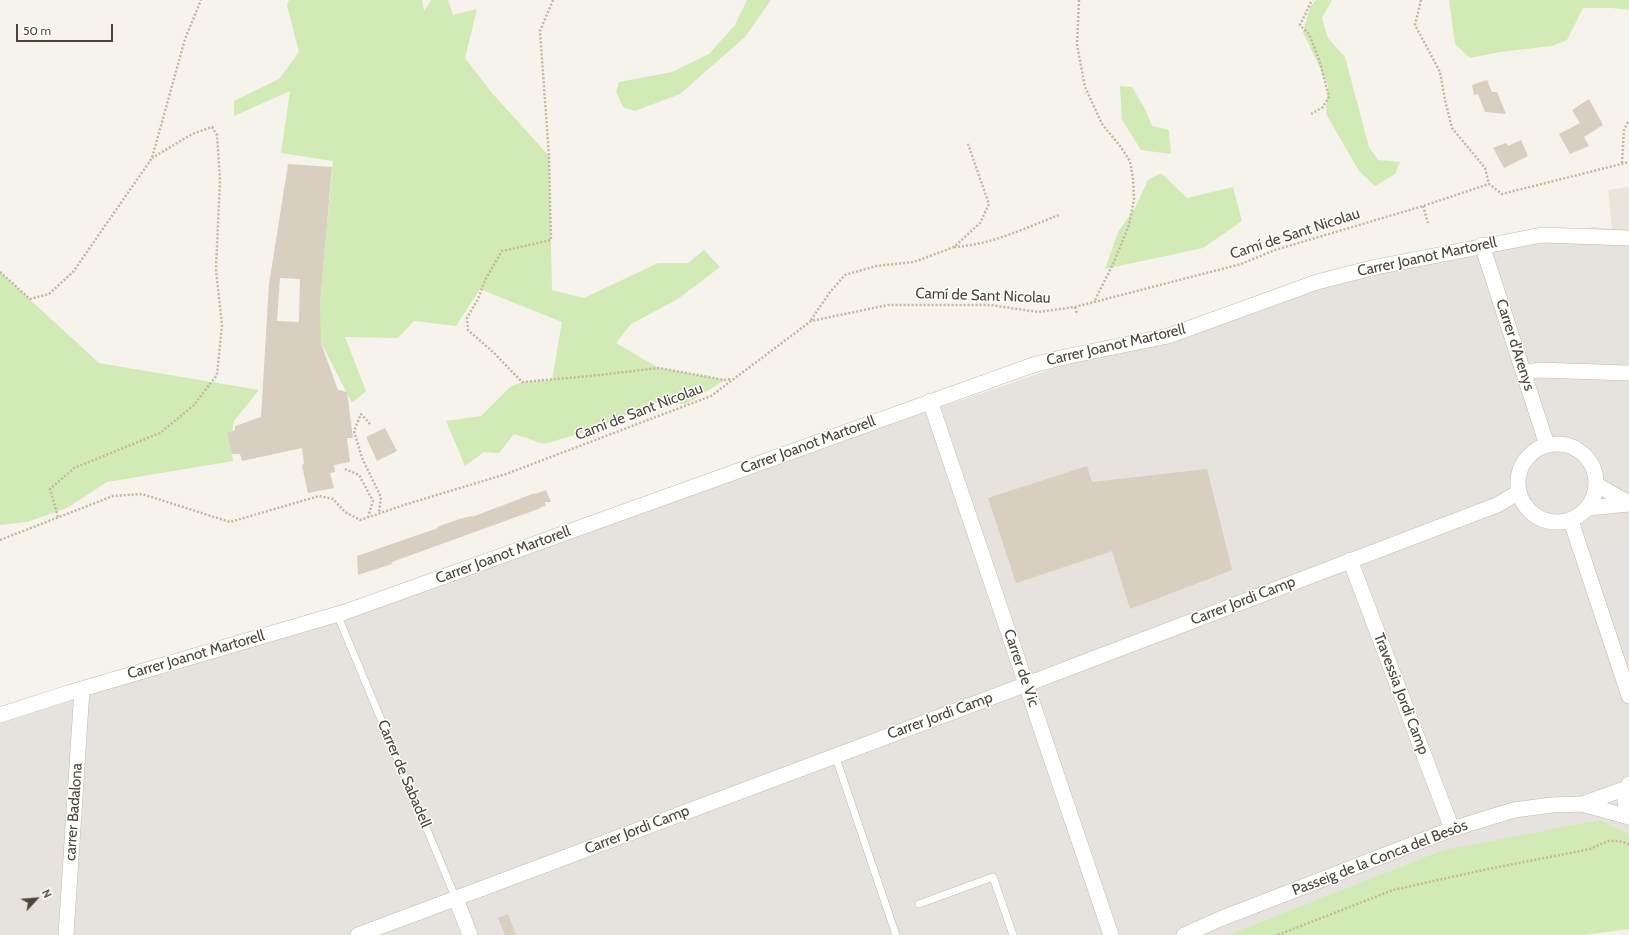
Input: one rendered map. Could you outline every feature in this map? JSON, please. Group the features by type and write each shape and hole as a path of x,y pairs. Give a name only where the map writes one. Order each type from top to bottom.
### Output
{"street":[{"name":"Carrer Joanot Martorell","path":"0,715 82,689 337,614 1033,365 1069,356 1168,336 1316,282 1376,267 1482,245 1542,235 1629,238"},
{"name":"Carrer d'Arenys","path":"1482,245 1547,445"},
{"path":"1524,373 1538,370 1629,373"},
{"name":"Carrer de Vic","path":"930,401 1111,935"},
{"path":"1559,444 1572,446 1582,452 1596,473 1597,485 1595,497 1589,508 1581,516 1571,521 1557,523 1544,521 1532,514 1524,504 1519,492 1518,480 1521,468 1527,458 1536,450 1547,445 1559,444"},
{"path":"1597,485 1629,503"},
{"name":"Carrer Jordi Camp","path":"358,935 1497,505 1519,492"},
{"path":"1589,508 1629,503"},
{"path":"1571,521 1629,696"},
{"name":"Travessia Jordi Camp","path":"1350,560 1452,829"},
{"name":"carrer Badalona","path":"66,935 82,689"},
{"path":"1628,786 1626,801 1629,816"},
{"name":"Passeig de la Conca del Besòs","path":"1582,804 1628,786"},
{"name":"Passeig de la Conca del Besòs","path":"1184,935 1220,919 1452,829 1514,810 1552,805 1582,804 1629,816"},
{"name":"Carrer de Sabadell","path":"456,899 470,935"}],"lane":[{"name":"Carrer de Sabadell","path":"337,614 456,899"},
{"path":"836,755 896,935"},
{"path":"919,904 993,877 1013,935"}],"path":[{"path":"0,272 30,299 49,294 73,272 152,158 185,39 201,0"},
{"path":"552,0 540,31 549,156 551,240 502,251 485,280 478,299 467,318 468,330 522,382 659,368 725,380 734,379"},
{"path":"1079,0 1078,45 1085,87 1102,124 1130,161 1134,199 1129,225 1113,264 1094,302"},
{"path":"1311,114 1323,106 1329,96 1317,53 1309,34 1300,25 1312,0"},
{"path":"1421,0 1415,25 1440,72 1452,128 1485,168 1489,184 1502,194 1629,162"},
{"path":"1622,163 1624,129 1629,121"},
{"path":"58,518 50,489 74,468 160,433 193,406 217,374 222,325 216,270 220,180 217,135 212,127 192,134 152,158"},
{"path":"954,247 980,223 989,204 968,144"},
{"name":"Camí de Sant Nicolau","path":"0,540 113,496 142,494 230,522 319,496 333,499 345,512 360,520 506,474 606,438 712,396 811,321 888,305 990,305 1038,312 1075,307 1241,264 1275,250 1423,206 1489,184"},
{"path":"1423,206 1428,223"},
{"path":"811,321 830,292 845,276 876,266 914,262 954,247 972,246 1001,238 1059,215"},
{"path":"1075,307 1077,316"},
{"path":"370,424 362,414 354,431 362,458 381,497 379,513"},
{"path":"345,469 359,476 373,500 368,517"},
{"path":"1278,935 1393,890 1488,869 1590,849 1608,841 1619,841 1629,844"}],"shaded area":[{"path":"1629,187 1629,231 1612,229 1608,190"},
{"path":"1595,227 1629,231 1629,834 1626,832 1440,851 1228,935 0,935 0,715 337,614 1087,357 1317,282 1542,235"},
{"path":"1629,531 1629,661 1591,542"}],"green space":[{"path":"289,0 422,0 424,11 431,0 448,0 453,15 477,9 465,58 492,93 549,156 552,290 584,298 658,263 688,263 704,250 720,267 678,299 631,324 616,343 659,368 725,380 686,404 654,403 595,429 544,444 514,434 499,453 484,452 465,466 446,421 481,416 510,387 522,382 552,380 562,322 480,289 456,326 414,321 398,338 345,337 366,391 352,403 317,335 333,161 281,153 290,91 234,116 234,101 279,79 299,52 287,5"},
{"path":"747,0 771,0 745,37 680,94 635,111 623,107 616,92 619,82 672,72 709,54 735,25"},
{"path":"1316,0 1332,0 1322,18 1328,38 1345,57 1369,147 1378,160 1400,162 1395,174 1375,186 1359,171 1326,114 1328,85 1303,32 1310,7"},
{"path":"1449,0 1629,0 1629,10 1612,8 1583,8 1567,40 1552,46 1500,52 1470,58 1455,44"},
{"path":"1120,86 1132,87 1145,109 1152,126 1169,130 1171,154 1141,150 1122,120"},
{"path":"1161,173 1187,198 1233,187 1242,221 1203,248 1105,269 1118,232 1135,208 1148,180"},
{"path":"0,272 99,363 259,390 234,421 230,442 233,461 107,482 67,508 27,522 0,525"},
{"path":"1600,820 1629,834 1629,929 1584,935 1228,935 1440,851"}],"building":[{"path":"1487,80 1492,92 1497,92 1506,114 1485,112 1478,94 1474,95 1472,85"},
{"path":"1589,99 1603,125 1584,137 1589,146 1570,154 1559,134 1580,123 1572,110"},
{"path":"1521,140 1528,156 1504,168 1493,148 1506,143 1508,146"},
{"path":"288,164 332,167 320,304 321,343 338,390 347,392 353,438 347,438 350,462 334,465 335,472 330,473 334,488 308,493 302,466 304,463 302,448 242,461 240,454 232,454 227,433 235,430 235,426 261,417 269,284","holes":["280,278 300,279 299,322 277,321"]},
{"path":"385,428 397,451 377,461 366,437"},
{"path":"1087,466 1092,482 1207,469 1232,570 1130,609 1112,551 1016,583 988,498"},
{"path":"546,490 551,502 545,502 546,506 392,562 392,564 358,575 357,556 438,528 437,527 459,519 472,517"},
{"path":"508,914 516,935 505,935 498,918"}]}
